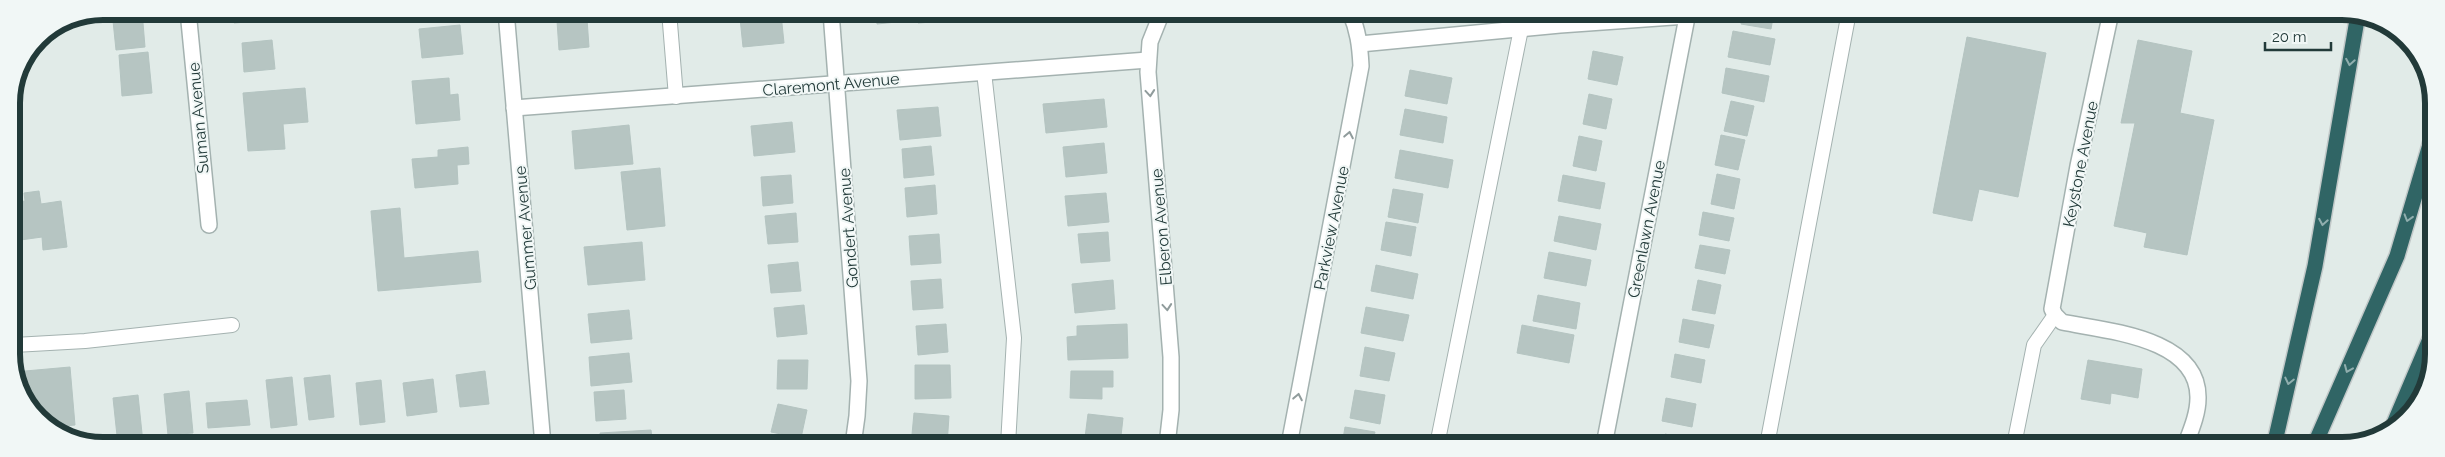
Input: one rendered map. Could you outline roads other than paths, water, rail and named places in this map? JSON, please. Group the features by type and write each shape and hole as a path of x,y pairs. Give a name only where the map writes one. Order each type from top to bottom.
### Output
{"highway":[{"path":"2276,437 2315,266 2357,22"},
{"path":"2318,437 2396,256 2425,161"},
{"path":"2397,415 2425,351"}],"street":[{"name":"Suman Avenue","path":"189,20 209,225"},
{"name":"Gummer Avenue","path":"507,20 543,437"},
{"name":"Gondert Avenue","path":"832,20 859,381 854,437"},
{"name":"Elberon Avenue","path":"1159,20 1150,42 1148,60 1171,357 1171,410 1168,437"},
{"name":"Parkview Avenue","path":"1291,437 1361,66 1360,44 1354,20"},
{"path":"1360,44 1621,20"},
{"name":"Greenlawn Avenue","path":"1606,437 1686,20"},
{"name":"Keystone Avenue","path":"2055,315 2052,309 2056,281 2109,20"},
{"name":"Claremont Avenue","path":"514,108 1148,60"},
{"path":"2055,315 2062,322 2150,340 2166,347 2180,358 2194,376 2198,399 2196,415 2188,437"}],"lane":[{"path":"670,20 676,97"},
{"path":"1769,437 1848,20"},
{"path":"1439,437 1521,29"},
{"path":"984,72 1014,338 1008,437"},
{"path":"2016,435 2034,345 2055,315"},
{"path":"20,345 86,341 232,325"}]}
